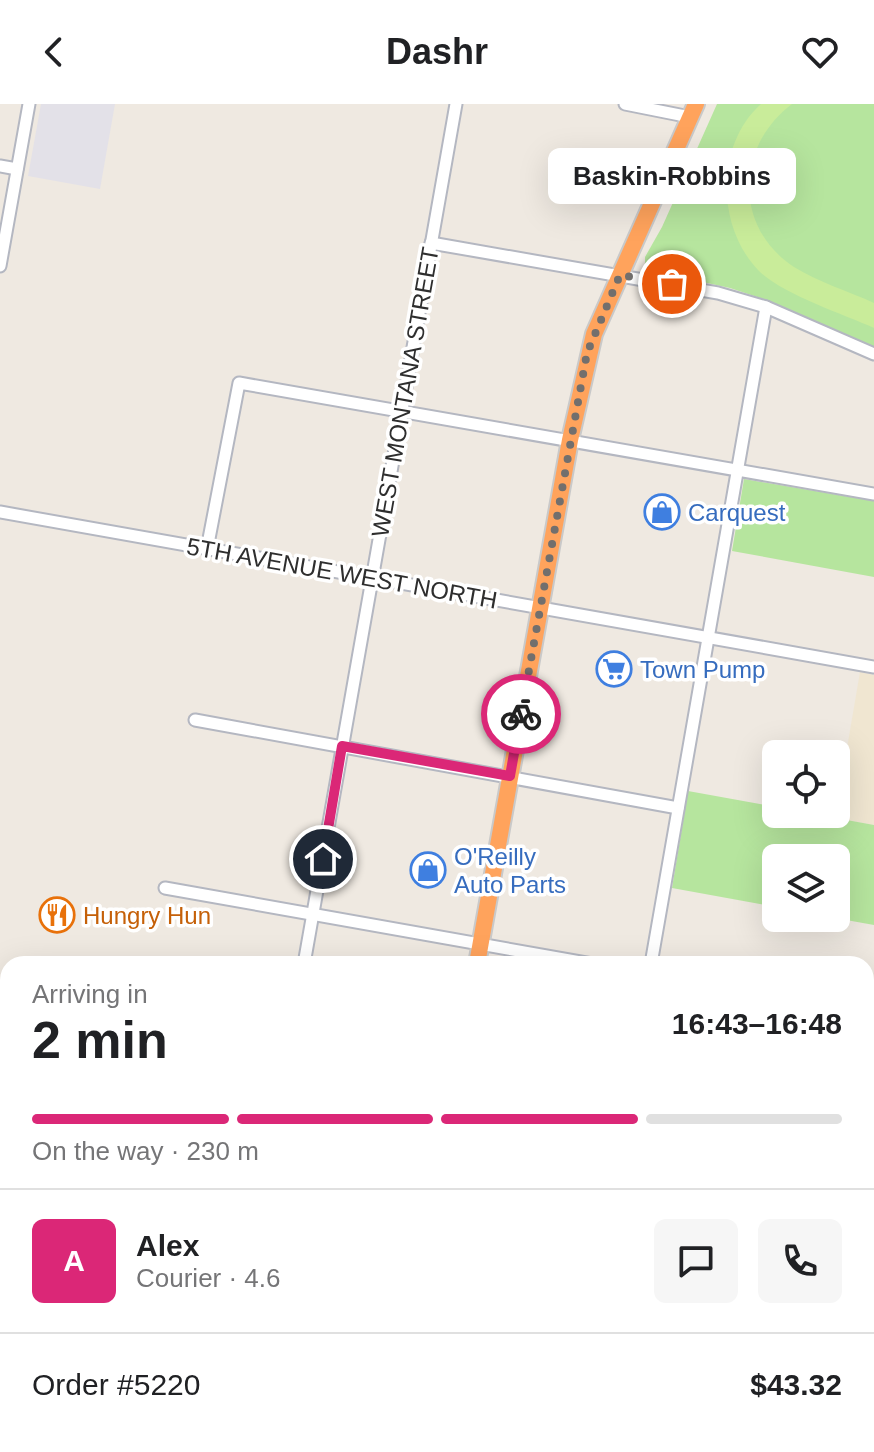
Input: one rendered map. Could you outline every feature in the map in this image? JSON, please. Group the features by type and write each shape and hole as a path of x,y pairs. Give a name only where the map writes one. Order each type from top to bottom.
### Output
{"highway":[{"path":"479,956 587,353 693,110"}],"street":[{"path":"0,266 29,104"},
{"name":"WEST MONTANA STREET","path":"305,956 456,104"},
{"path":"625,104 693,110"},
{"path":"0,166 17,169"},
{"path":"431,243 718,293 766,307 874,354"},
{"path":"652,956 766,307"},
{"path":"207,549 239,383 874,494"},
{"name":"5TH AVENUE WEST NORTH","path":"0,512 874,667"},
{"path":"195,720 678,808"},
{"path":"165,888 548,956"}],"shaded area":[{"path":"41,104 115,104 100,189 28,176"},
{"path":"860,672 874,675 874,825 850,821 848,740"}],"green space":[{"path":"717,104 874,104 874,348 766,300 730,288 652,271 645,265 645,257 662,227"},
{"path":"761,104 792,104 774,121 760,142 752,163 749,186 752,209 760,231 774,250 794,267 874,303 874,328 782,288 759,271 745,253 729,210 729,163 735,141 746,121"},
{"path":"744,479 874,501 874,577 732,551"},
{"path":"688,791 762,804 762,828 850,828 850,821 874,825 874,925 850,921 850,844 762,844 762,904 672,888"}],"way so far":[{"path":"521,714 587,353 620,275 672,284"}],"place":[{"name":"Baskin-Robbins","path":"672,284"},
{"name":"Carquest","path":"662,512"},
{"name":"Town Pump","path":"614,669"},
{"name":"O'Reilly Auto Parts","path":"428,870"},
{"name":"Hungry Hun","path":"57,915"}],"route":[{"path":"323,859 342,746 510,776 521,714"}]}
